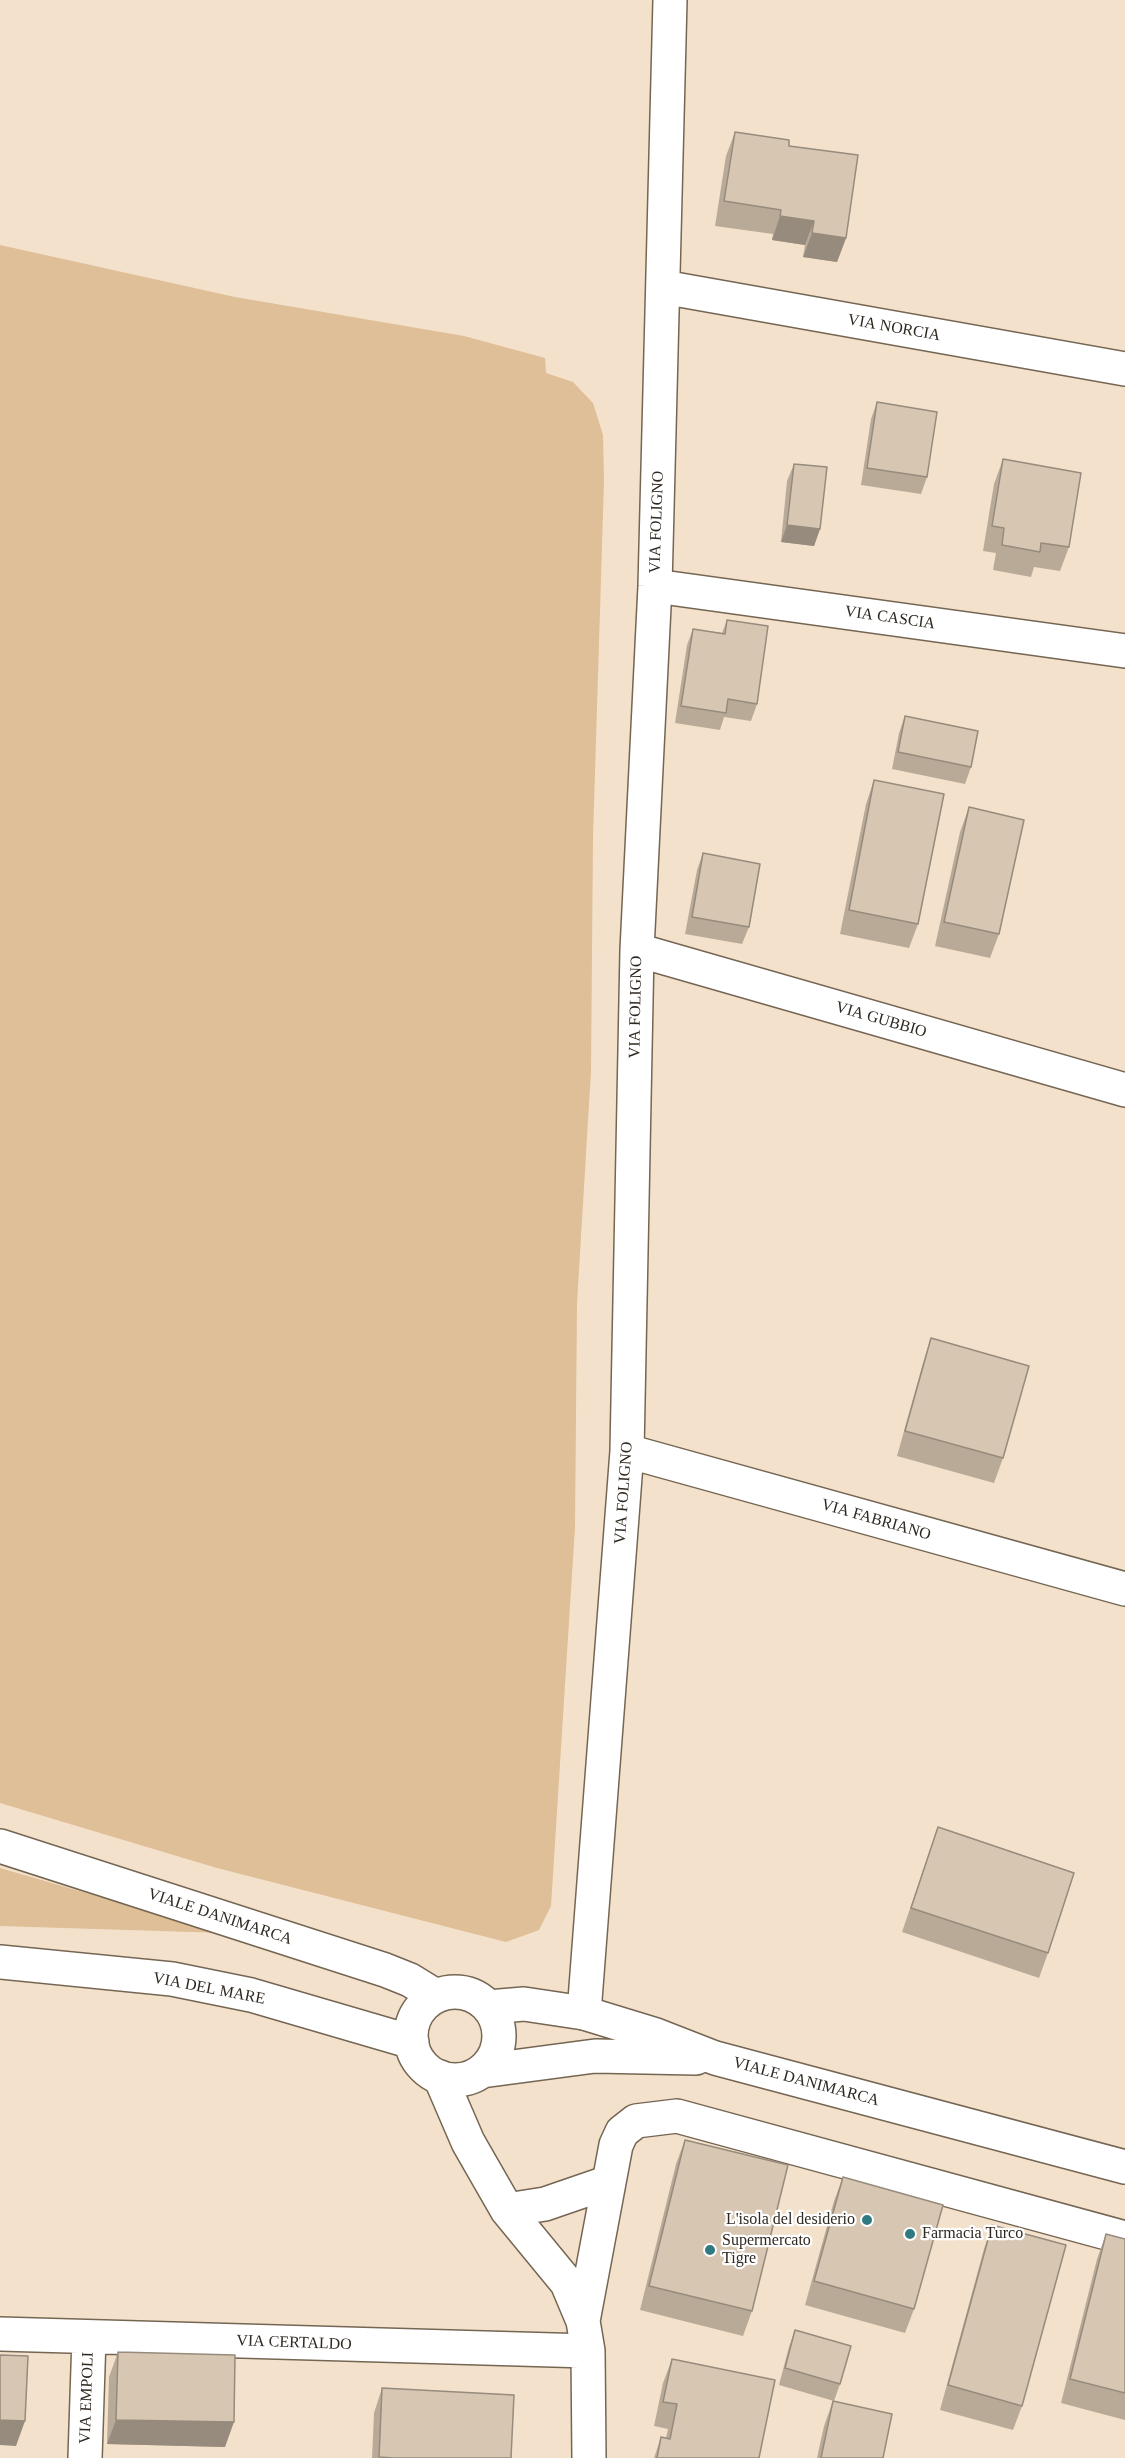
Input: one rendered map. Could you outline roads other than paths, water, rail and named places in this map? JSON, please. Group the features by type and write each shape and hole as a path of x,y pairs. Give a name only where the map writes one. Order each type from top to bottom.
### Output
{"street":[{"name":"VIA FOLIGNO","path":"584,2013 627,1450 637,950 655,586 670,0"},
{"name":"VIA NORCIA","path":"663,287 1125,369"},
{"name":"VIA CASCIA","path":"655,586 1125,651"},
{"name":"VIA GUBBIO","path":"637,950 1125,1090"},
{"name":"VIA FABRIANO","path":"627,1450 1125,1589"},
{"name":"VIALE DANIMARCA","path":"0,1846 385,1970 410,1980 436,1996"},
{"name":"VIA DEL MARE","path":"0,1962 172,1978 251,1995 412,2042"},
{"path":"450,1992 464,1993 477,1998 488,2007 499,2033 498,2048 492,2060 482,2071 469,2078 454,2080 440,2077 427,2069 417,2057 412,2042 412,2029 416,2015 425,2004 436,1996 450,1992"},
{"name":"VIALE DANIMARCA","path":"488,2007 524,2004 584,2013 656,2035 715,2058 1125,2168"},
{"path":"482,2071 595,2056 715,2058"},
{"path":"440,2077 468,2142 507,2210 567,2283 585,2336"},
{"path":"589,2458 585,2336 616,2145 622,2132 636,2121 677,2116 1125,2238"},
{"path":"507,2210 545,2204 609,2182"},
{"name":"VIA CERTALDO","path":"0,2334 89,2337 585,2336"},
{"name":"VIA EMPOLI","path":"85,2458 89,2337"}],"place":[{"name":"L'isola del desiderio","path":"867,2220"},
{"name":"Farmacia Turco","path":"910,2234"},
{"name":"Supermercato Tigre","path":"710,2250"}]}
